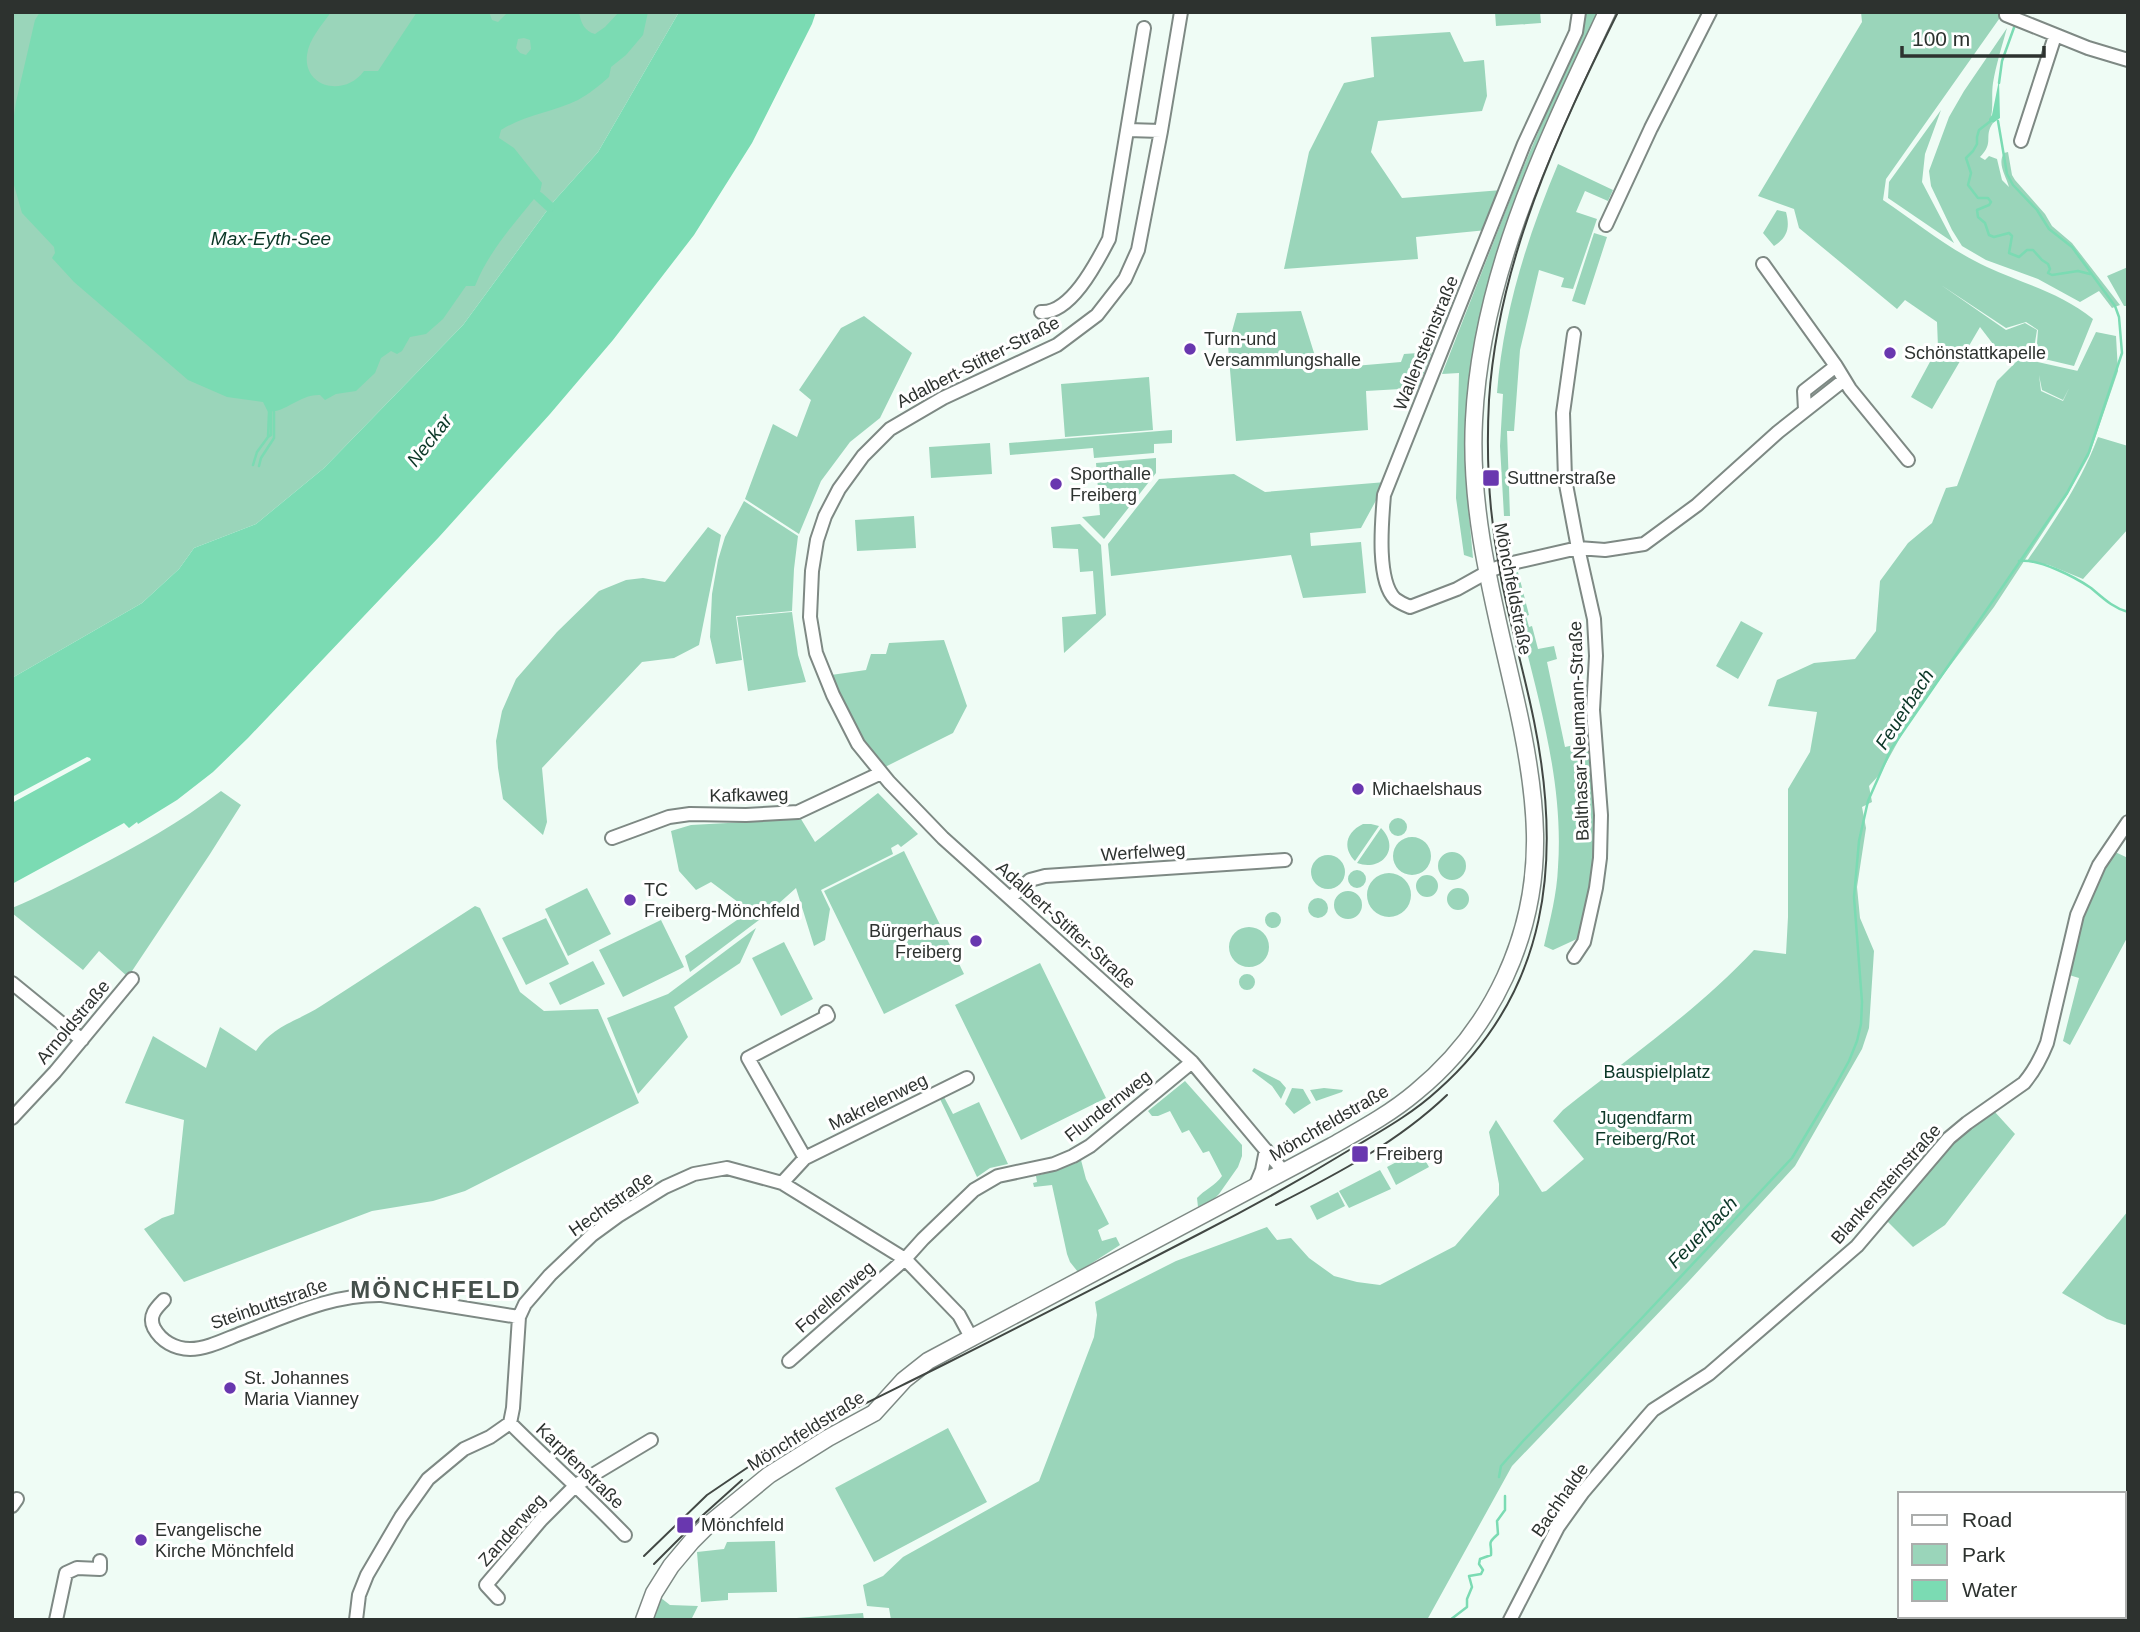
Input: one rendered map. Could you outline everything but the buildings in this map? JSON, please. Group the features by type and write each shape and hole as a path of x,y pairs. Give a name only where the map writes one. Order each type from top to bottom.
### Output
{"main road":[{"name":"Mönchfeldstraße","path":"644,1620 654,1593 680,1554 700,1533 786,1463 874,1413 913,1371 1378,1119 1430,1080 1482,1019 1499,990 1524,927 1532,882 1534,813 1527,752 1487,573 1475,478 1474,424 1483,339 1502,262 1516,220 1549,139 1607,12"}],"street":[{"name":"Adalbert-Stifter-Straße","path":"1181,12 1138,250 1125,279 1097,315 1057,345 943,398 890,429 863,456 838,489 817,540 812,571 810,617 816,653 833,695 858,744 885,778 943,838 1192,1062 1284,1172"},
{"name":"Wallensteinstraße","path":"1487,573 1457,589 1410,607 1395,598 1385,581 1380,535 1384,495 1524,144 1576,33 1579,12"},
{"path":"1606,225 1710,12"},
{"path":"2010,15 2054,36 2128,60"},
{"path":"1041,312 1050,312 1069,299 1093,270 1109,239 1144,28"},
{"path":"2021,141 2054,36"},
{"path":"1128,130 1161,131"},
{"path":"1763,264 1844,380 1908,460"},
{"name":"Balthasar-Neumann-Straße","path":"1574,334 1563,413 1565,479 1594,619 1596,656 1593,710 1601,815 1600,858 1595,888 1584,942 1574,957"},
{"path":"1805,410 1804,391 1836,366"},
{"path":"1487,573 1508,564 1578,548 1605,550 1644,544 1697,505 1778,432 1844,380"},
{"name":"Kafkaweg","path":"612,838 669,817 691,814 798,812 885,778"},
{"name":"Blankensteinstraße","path":"1653,1410 1709,1374 1857,1246 1949,1138 2024,1083 2040,1062 2047,1043 2077,915 2099,865 2128,822"},
{"name":"Werfelweg","path":"1010,898 1030,880 1045,876 1285,860"},
{"name":"Arnoldstraße","path":"12,1118 132,979"},
{"path":"12,983 82,1040"},
{"path":"805,1158 748,1058 828,1016 826,1012"},
{"name":"Flundernweg","path":"905,1259 974,1190 998,1176 1054,1164 1073,1156 1090,1146 1192,1062"},
{"name":"Makrelenweg","path":"782,1184 805,1158 967,1078"},
{"path":"1255,1187 1266,1150"},
{"name":"Hechtstraße","path":"519,1317 525,1304 550,1275 592,1236 622,1214 665,1187 694,1174 727,1168 782,1184 905,1259 959,1315 972,1339"},
{"name":"Forellenweg","path":"789,1361 905,1259"},
{"name":"Steinbuttstraße","path":"164,1300 152,1315 153,1327 164,1341 191,1349 218,1342 318,1305 360,1295 382,1295 519,1317"},
{"path":"356,1620 359,1595 367,1575 401,1517 428,1479 464,1449 510,1423 519,1317"},
{"name":"Bachhalde","path":"1510,1620 1558,1527 1583,1492 1653,1410"},
{"name":"Karpfenstraße","path":"510,1423 625,1535"},
{"path":"576,1485 651,1440"},
{"name":"Zanderweg","path":"498,1598 486,1585 541,1520 576,1485"},
{"path":"56,1620 66,1573 77,1568 100,1569 100,1561"}],"green space":[{"name":"Max-Eyth-See","path":"12,12 679,12 598,152 554,201 463,325 324,468 256,524 194,548 179,569 142,603 12,678"},
{"path":"1495,12 1540,12 1541,23 1496,26"},
{"path":"1585,12 1602,12 1507,229 1487,289 1475,341 1465,451 1473,558 1464,555 1456,498 1459,373 1442,374 1517,182 1580,34"},
{"path":"1861,12 2004,12 1886,179 1883,200 1973,260 2068,302 2093,319 2074,366 2036,357 2038,330 2026,322 2006,328 1941,285 2006,330 2025,323 2037,330 2033,355 2024,348 2006,361 1980,327 1932,409 1911,397 1938,347 1937,322 1905,300 1897,309 1799,228 1794,209 1758,196 1862,22"},
{"path":"2007,28 1993,83 1990,121 1993,123 1987,147 1980,157 1985,160 1989,156 1997,159 2002,180 2009,187 2001,161 2004,153 2008,152 2015,180 2052,226 2072,243 2120,305 2112,308 2099,291 2080,302 2038,279 1986,260 1962,246 1931,186 1929,171 1949,117"},
{"path":"1450,32 1464,62 1484,60 1487,96 1482,111 1378,121 1371,152 1402,198 1502,190 1487,230 1416,237 1418,259 1284,269 1309,152 1344,83 1374,77 1371,37"},
{"path":"1941,110 1925,154 1922,182 1954,243 1888,198 1889,182"},
{"path":"1558,164 1613,190 1608,201 1585,191 1576,212 1597,219 1573,289 1561,287 1564,278 1539,270 1520,350 1514,431 1507,431 1510,516 1504,516 1500,446 1503,394 1497,393 1500,363 1518,276"},
{"path":"1777,210 1786,212 1788,227 1785,235 1774,246 1763,233"},
{"path":"1594,233 1607,237 1585,305 1572,301"},
{"path":"2128,267 2128,306 2124,306 2107,276"},
{"path":"1301,311 1319,369 1401,362 1404,354 1432,352 1418,388 1366,391 1368,430 1236,441 1228,346 1237,313"},
{"path":"864,316 912,353 880,418 850,442 821,481 799,534 745,499 773,424 797,437 811,400 799,390 841,328"},
{"path":"2096,332 2116,336 2118,371 2089,456 2068,494 1994,607 1911,718 1880,774 1869,786 1872,802 1862,807 1866,828 1857,887 1860,918 1874,951 1869,1028 1862,1049 1795,1166 1512,1466 1427,1620 891,1620 889,1608 867,1606 863,1585 883,1576 903,1557 1039,1481 1094,1337 1097,1315 1095,1302 1176,1261 1267,1227 1277,1240 1291,1238 1309,1258 1334,1276 1380,1285 1455,1246 1499,1195 1489,1132 1496,1120 1542,1192 1546,1191 1584,1159 1553,1121 1563,1110 1686,1014 1754,950 1786,954 1788,789 1810,752 1817,712 1768,706 1777,680 1814,663 1855,659 1876,631 1880,581 1908,543 1932,523 1946,488 1957,486 1997,381 2020,358 2077,371","holes":["2039,375 2042,390 2063,400 2069,388 2063,401 2041,391"]},
{"path":"1149,377 1153,430 1065,437 1061,384"},
{"path":"1172,430 1172,443 1154,444 1154,453 1094,458 1093,448 1010,455 1009,443"},
{"path":"2098,437 2128,446 2128,529 2083,579 2049,565 2027,561 2075,486"},
{"path":"990,443 992,474 931,478 929,447"},
{"path":"1156,458 1156,473 1104,539 1082,517 1100,515 1096,463"},
{"path":"1234,474 1265,492 1386,482 1361,528 1310,533 1311,546 1361,542 1366,593 1303,598 1291,555 1111,576 1108,544 1159,479"},
{"path":"744,501 798,536 792,611 736,616 742,660 716,664 710,637 712,594 725,537"},
{"path":"914,516 916,548 857,551 855,520"},
{"path":"1080,524 1101,545 1106,615 1064,653 1062,617 1096,614 1093,571 1080,572 1078,549 1053,548 1051,527"},
{"path":"708,527 721,535 699,645 674,658 642,662 542,768 547,822 543,835 503,799 496,741 502,711 516,679 557,632 599,591 626,580 643,578 665,582"},
{"path":"1518,572 1529,615 1526,616 1529,627 1532,626 1538,649 1554,646 1557,659 1547,662 1565,747 1588,742 1593,828 1589,887 1579,938 1553,950 1544,946 1557,877 1559,830 1556,793 1551,756 1509,574"},
{"path":"792,612 798,655 806,682 748,691 737,617"},
{"path":"1741,621 1763,633 1738,679 1716,666"},
{"path":"944,640 967,706 953,733 883,768 862,741 831,675 866,670 871,654 886,654 889,643"},
{"path":"221,791 241,805 128,977 99,951 83,970 12,913 12,908 158,834"},
{"path":"878,793 918,834 901,847 898,844 891,848 893,854 821,890 830,909 825,940 814,946 796,888 767,914 690,972 685,956 750,911 711,882 696,890 679,871 671,831 691,825 801,819 815,842"},
{"path":"1398,818 1404,821 1407,827 1404,833 1398,836 1392,833 1389,827 1392,821"},
{"path":"1363,824 1379,826 1355,861 1348,851 1348,841 1353,831"},
{"path":"1381,828 1389,843 1386,856 1374,864 1357,863"},
{"path":"1412,837 1425,843 1431,856 1425,869 1412,875 1399,869 1393,856 1399,843"},
{"path":"904,851 964,974 884,1014 824,891"},
{"path":"2113,851 2128,858 2128,936 2070,1045 2063,1041 2079,978 2069,975 2091,896"},
{"path":"1452,852 1462,856 1466,866 1462,876 1452,880 1442,876 1438,866 1442,856"},
{"path":"1328,855 1340,860 1345,872 1340,884 1328,889 1316,884 1311,872 1316,860"},
{"path":"1357,870 1363,873 1366,879 1363,885 1357,888 1351,885 1348,879 1351,873"},
{"path":"1389,873 1405,879 1411,895 1405,911 1389,917 1373,911 1367,895 1373,879"},
{"path":"1427,875 1435,878 1438,886 1435,894 1427,897 1419,894 1416,886 1419,878"},
{"path":"587,888 611,934 568,956 545,909"},
{"path":"1458,888 1466,891 1469,899 1466,907 1458,910 1450,907 1447,899 1450,891"},
{"path":"1348,891 1358,895 1362,905 1358,915 1348,919 1338,915 1334,905 1338,895"},
{"path":"1318,898 1325,901 1328,908 1325,915 1318,918 1311,915 1308,908 1311,901"},
{"path":"475,906 480,908 520,992 544,1011 598,1009 639,1103 465,1191 433,1201 372,1211 184,1282 144,1229 174,1214 184,1120 125,1103 153,1036 206,1068 220,1027 256,1051 270,1035 321,1006"},
{"path":"1270,912 1276,912 1281,920 1279,926 1270,928 1265,923 1265,917"},
{"path":"546,918 569,964 526,985 502,938"},
{"path":"661,920 684,967 623,997 599,950"},
{"path":"1249,927 1263,933 1269,947 1263,961 1249,967 1235,961 1229,947 1235,933"},
{"path":"756,928 740,963 674,1007 688,1037 638,1094 607,1018 668,994"},
{"path":"784,942 813,999 781,1016 752,958"},
{"path":"593,961 605,984 560,1005 549,983"},
{"path":"1040,963 1106,1098 1021,1140 955,1005"},
{"path":"1244,974 1250,974 1255,982 1253,988 1244,990 1239,985 1239,979"},
{"path":"1254,1068 1280,1081 1286,1088 1281,1099 1272,1086 1252,1071"},
{"path":"1185,1081 1242,1145 1238,1167 1219,1194 1211,1202 1198,1207 1197,1198 1222,1176 1209,1151 1203,1153 1189,1130 1182,1133 1170,1111 1152,1116 1148,1111"},
{"path":"1292,1088 1303,1089 1311,1103 1294,1114 1285,1104"},
{"path":"1310,1090 1343,1090 1316,1101"},
{"path":"944,1097 953,1114 979,1102 1008,1164 990,1168 977,1177 940,1099"},
{"path":"1994,1111 2015,1134 1945,1225 1913,1247 1884,1218 1954,1141"},
{"path":"1419,1150 1429,1167 1396,1185 1387,1167"},
{"path":"1081,1160 1086,1179 1109,1224 1098,1230 1102,1241 1116,1237 1120,1245 1078,1272 1067,1254 1052,1185 1034,1187 1033,1183 1037,1182 1036,1176"},
{"path":"1380,1170 1391,1189 1349,1208 1339,1191"},
{"path":"1338,1192 1345,1206 1317,1220 1310,1206"},
{"path":"2128,1211 2128,1322 2125,1325 2107,1319 2062,1293"},
{"path":"948,1428 987,1502 874,1562 835,1488"},
{"path":"775,1541 777,1592 728,1593 728,1600 701,1602 697,1552 724,1549 727,1542"},
{"path":"661,1598 670,1605 698,1606 691,1620 652,1620"},
{"path":"863,1613 864,1620 770,1620"}],"water":[{"name":"Max-Eyth-See","path":"40,12 331,12 310,43 307,66 318,81 336,86 356,79 364,71 378,71 417,12 489,12 492,20 498,22 508,12 579,12 584,26 595,34 619,12 648,12 643,35 626,55 611,67 609,77 598,86 578,100 501,130 499,138 514,148 542,183 541,194 501,240 475,286 466,286 443,319 426,334 410,337 402,351 397,354 391,351 381,358 375,373 356,391 336,394 325,400 320,395 313,395 268,412 263,402 227,397 188,380 74,282 52,258 54,247 22,213 12,178 12,129 35,20","holes":["518,39 530,40 531,49 526,55 520,53 516,48"]},
{"name":"Neckar","path":"679,12 816,12 752,143 694,235 613,340 550,414 439,537 213,772 177,800 138,824 137,822 129,828 124,823 12,884 12,803 91,760 87,757 12,797 12,678 142,603 179,569 194,548 256,524 324,468 463,325 554,201 598,152"},
{"path":"1999,80 2000,118 1993,123 1989,119"}],"waterway":[{"name":"Feuerbach","path":"1999,83 2002,61 2016,22"},
{"name":"Feuerbach","path":"1992,120 1979,130 1977,144 1966,158 1971,173 1968,185 1978,198 1988,198 1991,202 1977,210 1978,217 1985,223 1989,235 1994,237 2009,233 2012,236 2009,253 2019,257 2027,250 2033,250 2048,264 2048,273 2052,275 2078,271 2090,274"},
{"name":"Feuerbach","path":"1499,1477 1501,1466 1524,1440 1792,1158 1834,1088 1849,1061 1861,1024 1862,1002 1854,897 1859,841 1868,801 1891,749 2067,493 2089,452 2122,353 2119,317 2115,306 2072,247 2049,229 2037,210 2013,185 2007,174 1998,121"},
{"path":"539,197 550,207"},
{"path":"253,465 257,452 268,437 269,412"},
{"path":"268,437 271,435 271,412"},
{"path":"259,466 274,438 274,412"},
{"path":"2019,561 2036,562 2066,574 2128,612"},
{"name":"Feuerbach","path":"1450,1620 1467,1607 1472,1587 1469,1576 1481,1574 1483,1570 1479,1564 1480,1559 1491,1555 1490,1543 1498,1534 1497,1521 1505,1510 1505,1496"}],"tram line":[{"path":"644,1556 707,1495 766,1455 1239,1213 1396,1122 1438,1090 1475,1051 1504,1010 1525,966 1538,920 1545,872 1547,823 1543,772 1534,721 1496,551 1489,486 1489,400 1504,298 1534,200 1573,105 1618,12"},
{"path":"1276,1205 1344,1169 1387,1142 1447,1095"},
{"path":"654,1564 742,1480"}],"place":[{"name":"Turn-und Versammlungshalle","path":"1190,349"},
{"name":"Schönstattkapelle","path":"1890,353"},
{"name":"Suttnerstraße","path":"1491,478"},
{"name":"Sporthalle Freiberg","path":"1056,484"},
{"name":"Michaelshaus","path":"1358,789"},
{"name":"TC Freiberg-Mönchfeld","path":"630,900"},
{"name":"Bürgerhaus Freiberg","path":"976,941"},
{"name":"Freiberg","path":"1360,1154"},
{"name":"St. Johannes Maria Vianney","path":"230,1388"},
{"name":"Mönchfeld","path":"685,1525"},
{"name":"Evangelische Kirche Mönchfeld","path":"141,1540"}],"district":[{"name":"MÖNCHFELD","path":"436,1290"}],"park label":[{"name":"Bauspielplatz","path":"1657,1072"},
{"name":"Jugendfarm Freiberg/Rot","path":"1645,1128"}]}
